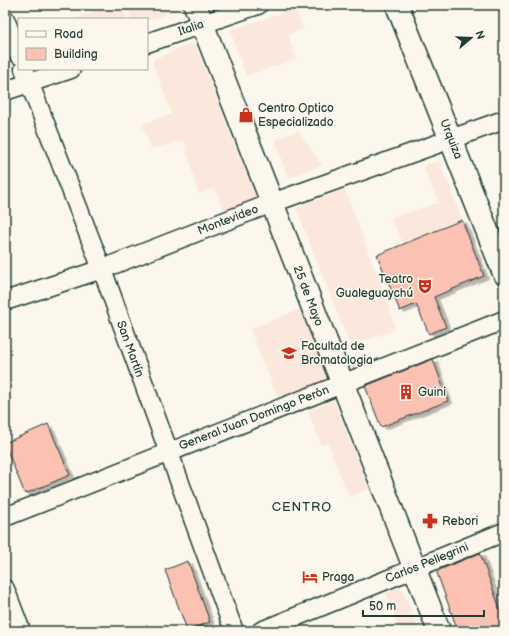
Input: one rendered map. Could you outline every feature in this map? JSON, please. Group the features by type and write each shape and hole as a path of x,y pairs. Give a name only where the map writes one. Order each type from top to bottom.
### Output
{"street":[{"name":"Italia","path":"148,42 199,15 258,5"},
{"name":"Urquiza","path":"397,5 504,273"},
{"name":"25 de Mayo","path":"199,15 439,631"},
{"path":"5,19 18,52"},
{"path":"5,91 27,76 65,70"},
{"name":"San Martín","path":"27,76 102,269 234,631"},
{"name":"Montevideo","path":"5,301 102,269 272,203 504,120"},
{"name":"General Juan Domingo Perón","path":"5,517 504,320"},
{"name":"Carlos Pellegrini","path":"261,631 504,532"},
{"path":"5,589 21,631"}],"shaded area":[{"path":"112,5 121,5 127,18 78,18"},
{"path":"127,5 178,5 179,9 148,21 148,18 132,18"},
{"path":"296,8 303,29 288,35 296,59 246,76 230,30"},
{"path":"194,42 256,198 224,211 214,188 198,193 184,140 151,149 142,124 172,114 152,60"},
{"path":"298,131 322,165 288,178 275,140"},
{"path":"439,161 462,220 404,244 390,218 439,203 423,166"},
{"path":"345,189 395,325 389,332 350,345 296,208"},
{"name":"Facultad de Bromatologia","path":"301,309 326,374 320,385 279,400 250,329"},
{"path":"334,400 369,489 349,497 328,443 321,445 308,411"},
{"path":"402,587 419,631 401,631 386,593"}],"building":[{"name":"Teatro Gualeguaychú","path":"462,220 484,276 434,297 446,327 429,334 416,304 400,311 377,255"},
{"name":"Guini","path":"433,359 448,401 381,427 365,386"},
{"path":"48,424 70,475 25,494 5,443"},
{"path":"480,553 504,620 504,629 498,631 458,631 437,573 439,570"},
{"path":"188,561 210,622 187,630 165,570"}],"place":[{"name":"Centro Optico Especializado","path":"246,115"},
{"name":"Teatro Gualeguaychú","path":"425,286"},
{"name":"Facultad de Bromatologia","path":"289,353"},
{"name":"Guini","path":"406,392"},
{"name":"Rebori","path":"430,521"},
{"name":"Praga","path":"310,577"}],"district":[{"name":"CENTRO","path":"302,507"}]}
